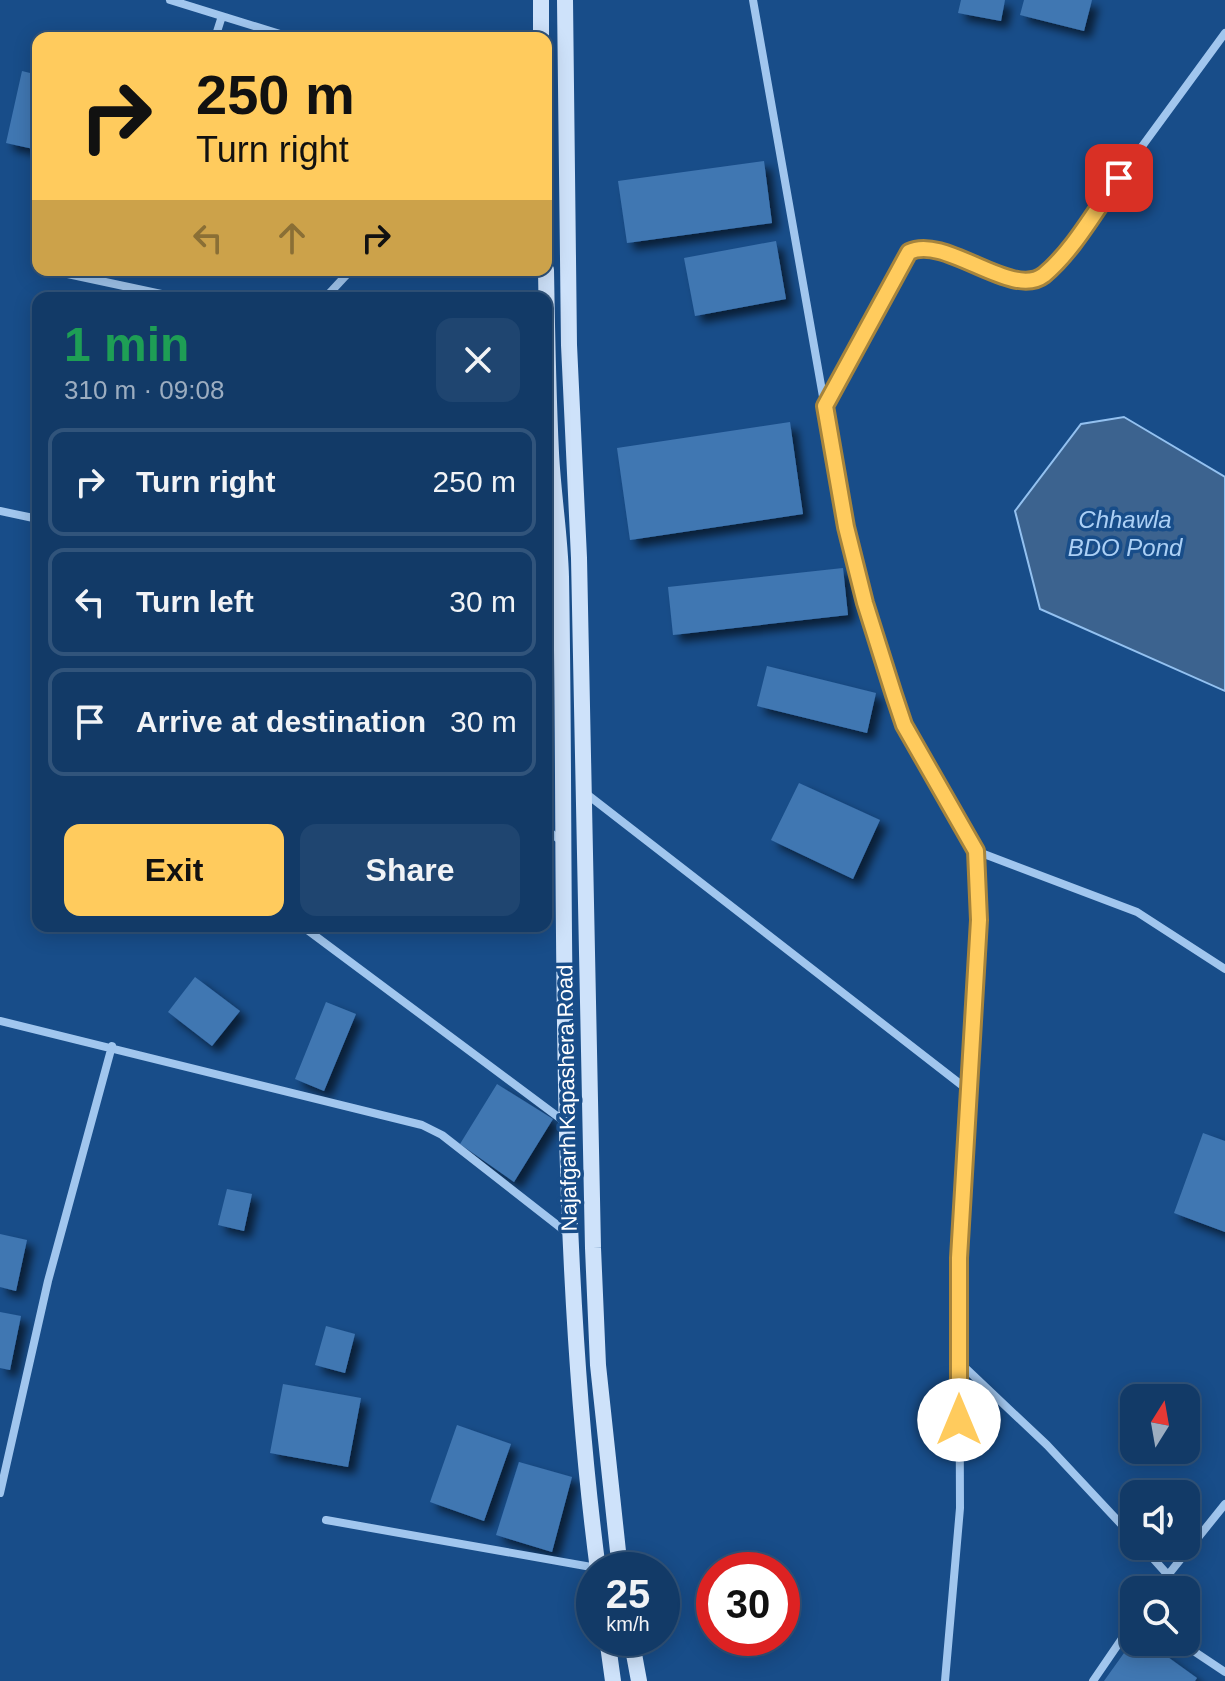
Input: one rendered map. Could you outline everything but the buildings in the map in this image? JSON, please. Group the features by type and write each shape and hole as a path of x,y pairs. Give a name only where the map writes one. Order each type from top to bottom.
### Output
{"main road":[{"path":"541,0 541,32"},
{"name":"Najafgarh Kapashera Road","path":"565,0 569,330 584,792 596,1336 618,1552"},
{"path":"552,467 561,572 562,841 572,1237 584,1461 596,1552"},
{"path":"610,1656 613,1681"},
{"path":"634,1656 639,1681"}],"street":[{"path":"170,0 274,32"},
{"path":"753,0 846,527 865,603 899,710 976,851 979,920 959,1258 960,1508 945,1681"},
{"path":"217,32 222,16"},
{"path":"825,406 909,252 930,249 1017,279 1033,280 1043,276 1071,244 1225,33"},
{"path":"77,276 152,292"},
{"path":"331,292 345,276"},
{"path":"0,511 32,518"},
{"path":"584,792 968,1090"},
{"path":"552,834 562,841"},
{"path":"976,851 1137,912 1225,969"},
{"path":"310,932 568,1124"},
{"path":"0,1021 112,1046 422,1125 442,1135 572,1237"},
{"path":"0,1493 48,1281 112,1046"},
{"path":"958,1361 1047,1445 1120,1523"},
{"path":"1154,1560 1167,1574 1225,1504"},
{"path":"326,1520 576,1565"},
{"path":"1093,1681 1120,1641"},
{"path":"1200,1655 1225,1672"}],"water":[{"name":"Chhawla BDO Pond","path":"1124,417 1225,477 1225,691 1040,609 1015,511 1081,424"}],"route":[{"path":"959,1420 959,1258 979,920 976,851 962,821 904,725 865,603 846,527 825,406 909,252 917,248 930,249 1017,279 1033,280 1043,276 1064,253 1119,178"}]}
